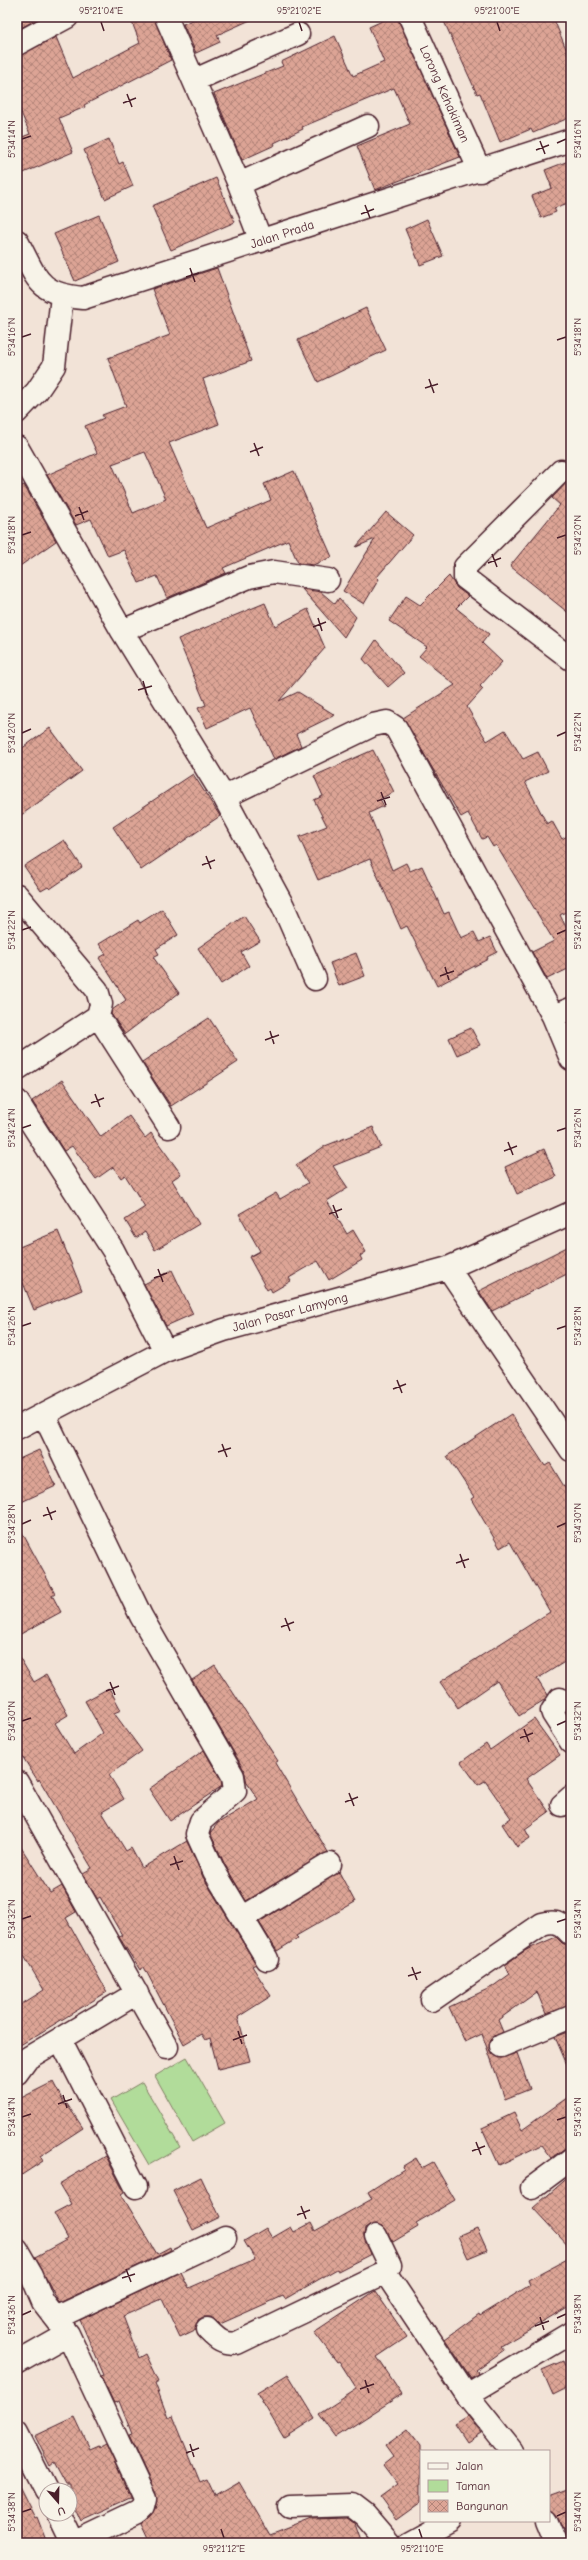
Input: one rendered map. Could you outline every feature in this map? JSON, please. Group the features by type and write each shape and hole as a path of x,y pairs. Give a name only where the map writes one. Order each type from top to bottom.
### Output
{"street":[{"path":"17,44 67,17"},
{"path":"166,17 196,80 261,241"},
{"name":"Lorong Kehakiman","path":"410,17 480,171"},
{"path":"196,80 298,34"},
{"path":"239,184 368,126"},
{"name":"Jalan Prada","path":"17,241 41,286 62,296 83,298 480,171 571,140"},
{"path":"17,412 38,391 54,366 62,296"},
{"path":"17,447 122,631 224,796 283,906 315,979"},
{"path":"561,471 465,567 465,578 571,659"},
{"path":"122,631 249,577 274,572 328,580"},
{"path":"224,796 373,725 387,722 396,728 562,1013 571,1059"},
{"path":"17,895 97,990 101,1004 98,1016 17,1069"},
{"path":"98,1016 169,1127"},
{"path":"17,1101 113,1250 165,1351"},
{"name":"Jalan Pasar Lamyong","path":"17,1428 165,1351 224,1330 448,1268 571,1213"},
{"path":"448,1268 571,1450"},
{"path":"44,1415 141,1616 233,1776 235,1791 201,1821 197,1828 197,1834 214,1871 267,1959"},
{"path":"567,1701 552,1711 571,1742"},
{"path":"17,1782 137,1992 166,2047"},
{"path":"242,1918 330,1864"},
{"path":"432,2000 542,1924 553,1921 562,1923 571,1934"},
{"path":"17,2073 28,2058 137,1992"},
{"path":"501,2046 571,2017"},
{"path":"60,2039 136,2187"},
{"path":"532,2188 571,2159"},
{"path":"208,2329 218,2340 232,2344 237,2343 385,2272 390,2265 376,2236"},
{"path":"17,2363 62,2326 225,2238"},
{"path":"17,2250 32,2276 43,2302 62,2326 145,2499 143,2507 138,2512 73,2543 63,2522"},
{"path":"385,2272 467,2395 511,2450"},
{"path":"467,2395 570,2336"},
{"path":"17,2433 42,2482"},
{"path":"290,2508 352,2505 365,2515 389,2543"},
{"path":"409,2543 447,2522"},
{"path":"546,2522 555,2543"}],"green space":[{"path":"187,2057 225,2123 192,2142 155,2076"},
{"path":"142,2082 180,2147 149,2165 111,2100"}],"building":[{"path":"17,17 41,17 17,30"},
{"path":"130,17 154,17 171,60 84,105 85,107 59,118 73,152 21,174 17,163 17,139 30,134 17,103 17,56 56,37 73,78 140,43"},
{"path":"199,17 257,17 217,35 220,42 196,53 183,24"},
{"path":"391,17 398,17 460,157 375,190 357,146 410,124 394,88 302,127 303,129 274,143 275,145 242,160 214,94 283,66 281,62 335,36 353,76 384,62 369,27"},
{"path":"442,17 500,17 502,23 516,17 553,17 571,61 571,117 533,133 531,129 500,142 480,93 477,94"},
{"path":"109,139 119,164 123,162 133,186 105,199 84,150"},
{"path":"571,160 571,202 554,208 556,212 541,218 532,196 552,188 545,170"},
{"path":"216,178 235,222 171,250 152,206"},
{"path":"99,215 119,262 75,281 54,234"},
{"path":"427,219 443,256 420,265 405,229"},
{"path":"217,268 251,361 203,379 219,424 169,443 206,528 271,500 264,484 294,471 332,557 313,565 298,563 288,540 223,568 226,573 167,598 157,576 139,583 124,550 108,556 91,519 76,525 47,475 97,453 85,426 104,418 102,415 126,406 108,358 170,335 152,289","holes":["145,452 166,499 133,513 112,464"]},
{"path":"366,308 386,350 318,382 298,340"},
{"path":"571,478 571,615 510,566 560,505 552,498"},
{"path":"24,485 56,541 17,568 17,488"},
{"path":"386,512 413,535 377,577 379,579 364,604 343,591 375,539 356,547"},
{"path":"449,576 457,588 468,596 456,608 489,634 482,643 502,662 480,686 483,689 467,707 487,741 505,730 523,759 538,752 548,771 525,782 547,824 552,821 562,839 571,834 571,909 560,915 569,933 571,932 571,970 570,968 547,979 532,952 554,941 496,845 493,847 487,837 482,839 468,813 461,817 403,718 455,685 419,656 427,647 389,621 406,596 420,605"},
{"path":"302,589 321,592 335,604 339,598 356,617 344,637"},
{"path":"265,603 275,626 308,609 325,648 279,701 298,692 335,715 296,734 301,746 274,759 250,708 207,728 198,708 206,705 178,639"},
{"path":"376,640 404,673 388,687 363,659"},
{"path":"50,728 82,771 17,818 17,752"},
{"path":"373,750 394,792 380,799 384,806 369,813 392,870 406,863 410,871 422,866 444,914 449,912 461,938 474,932 479,942 490,937 497,952 487,957 488,959 437,986 407,926 401,929 370,859 318,880 299,837 327,826 314,800 323,796 314,776"},
{"path":"193,774 220,816 141,870 113,827"},
{"path":"64,840 82,867 50,889 48,887 41,891 24,866"},
{"path":"162,909 178,935 156,949 159,954 153,957 179,993 125,1034 111,1014 112,1010 126,1000 99,958 106,954 99,944 138,920 140,923"},
{"path":"244,916 260,941 241,952 249,966 221,984 198,948"},
{"path":"356,953 365,976 339,986 330,963"},
{"path":"209,1018 238,1062 171,1106 142,1062"},
{"path":"471,1028 480,1045 457,1055 449,1038"},
{"path":"62,1080 101,1137 129,1116 145,1138 151,1133 181,1174 172,1180 199,1224 155,1250 145,1232 136,1238 125,1220 145,1207 125,1175 121,1178 113,1167 96,1179 72,1146 64,1151 32,1101"},
{"path":"373,1127 381,1147 333,1166 348,1188 327,1201 347,1234 353,1230 366,1252 360,1256 362,1260 329,1280 318,1261 289,1278 291,1281 272,1292 270,1288 267,1290 249,1257 260,1251 239,1214 276,1193 280,1199 308,1183 296,1165 325,1146"},
{"path":"544,1149 556,1177 517,1194 505,1167"},
{"path":"58,1231 82,1290 34,1310 17,1268 17,1248"},
{"path":"571,1245 571,1272 492,1311 479,1291"},
{"path":"172,1270 193,1314 166,1326 144,1284"},
{"path":"511,1414 545,1466 550,1463 571,1498 571,1658 537,1679 547,1695 544,1700 519,1716 497,1681 458,1708 440,1682 550,1612 510,1542 500,1548 471,1499 474,1497 447,1456"},
{"path":"39,1450 56,1486 17,1504 17,1460"},
{"path":"17,1523 55,1593 52,1595 61,1612 17,1636"},
{"path":"17,1653 34,1682 46,1675 68,1715 55,1723 74,1754 103,1733 85,1701 109,1688 121,1710 114,1713 142,1751 109,1775 124,1799 102,1812 126,1851 131,1848 142,1868 187,1841 203,1877 256,1964 252,1966 271,1996 238,2017 250,2061 218,2069 210,2038 205,2040 201,2034 184,2044 144,1967 140,1970 119,1937 122,1935 100,1897 97,1899 83,1873 92,1868 39,1779 38,1781 17,1748"},
{"path":"215,1665 278,1761 275,1763 328,1852 246,1901 225,1865 210,1833 218,1823 258,1799 247,1783 244,1770 192,1680"},
{"path":"534,1719 560,1755 526,1779 549,1812 525,1829 530,1838 517,1847 502,1824 511,1818 485,1781 478,1785 461,1762 486,1744 490,1750"},
{"path":"204,1750 221,1780 222,1786 170,1821 149,1789"},
{"path":"17,1841 50,1893 62,1886 76,1912 66,1918 107,1992 17,2047 17,2007 44,1990 17,1944"},
{"path":"339,1872 355,1902 296,1936 298,1938 277,1951 259,1922"},
{"path":"556,1937 562,1943 571,1946 571,2005 546,2014 537,1992 498,2020 503,2032 491,2039 490,2051 500,2058 517,2053 530,2089 505,2099 482,2034 465,2042 449,2007 492,1987 510,1974 504,1965 526,1950"},
{"path":"571,2031 571,2074 555,2037"},
{"path":"53,2082 65,2105 67,2104 83,2128 40,2156 43,2161 17,2178 17,2100"},
{"path":"571,2095 571,2147 564,2149 551,2158 541,2145 499,2165 482,2128 514,2113 522,2130"},
{"path":"106,2156 124,2192 121,2194 157,2254 170,2247 171,2250 59,2303 35,2257 68,2239 54,2213 71,2204 59,2184"},
{"path":"416,2158 422,2168 433,2162 455,2200 416,2223 418,2227 393,2242 383,2226 371,2225 365,2229 364,2235 371,2254 338,2271 337,2269 285,2299 283,2296 220,2324 211,2317 203,2317 198,2320 195,2330 180,2337 162,2299 123,2316 139,2358 146,2354 159,2381 155,2383 168,2418 173,2416 200,2482 207,2479 215,2496 239,2482 270,2535 312,2519 348,2518 355,2523 362,2543 151,2543 142,2524 155,2510 156,2494 129,2435 132,2434 119,2401 114,2403 101,2376 104,2375 80,2320 181,2272 189,2288 255,2259 244,2241 266,2228 272,2238 291,2227 294,2232 311,2223 315,2231 372,2199 368,2192 404,2169 403,2166"},
{"path":"571,2175 571,2249 533,2208"},
{"path":"201,2177 220,2217 193,2230 173,2191"},
{"path":"477,2228 487,2250 468,2258 458,2236"},
{"path":"571,2257 571,2305 501,2346 504,2350 476,2370 479,2373 471,2378 445,2339 479,2314 480,2316 530,2285 528,2280"},
{"path":"375,2291 407,2337 377,2357 402,2394 336,2437 319,2414 357,2389 339,2361 337,2362 314,2332"},
{"path":"563,2361 571,2379 571,2386 553,2395 542,2370"},
{"path":"288,2374 315,2418 284,2438 257,2393"},
{"path":"468,2416 481,2433 467,2442 455,2424"},
{"path":"75,2417 90,2449 106,2444 132,2500 130,2499 81,2521 78,2514 78,2482 64,2482 54,2463 50,2466 35,2436"},
{"path":"408,2429 421,2446 420,2503 396,2520 380,2498 398,2485 383,2465 393,2457 385,2446"},
{"path":"17,2482 35,2518 37,2517 47,2543 17,2543"},
{"path":"571,2488 571,2527 563,2530 557,2516 550,2509 550,2496"}]}
